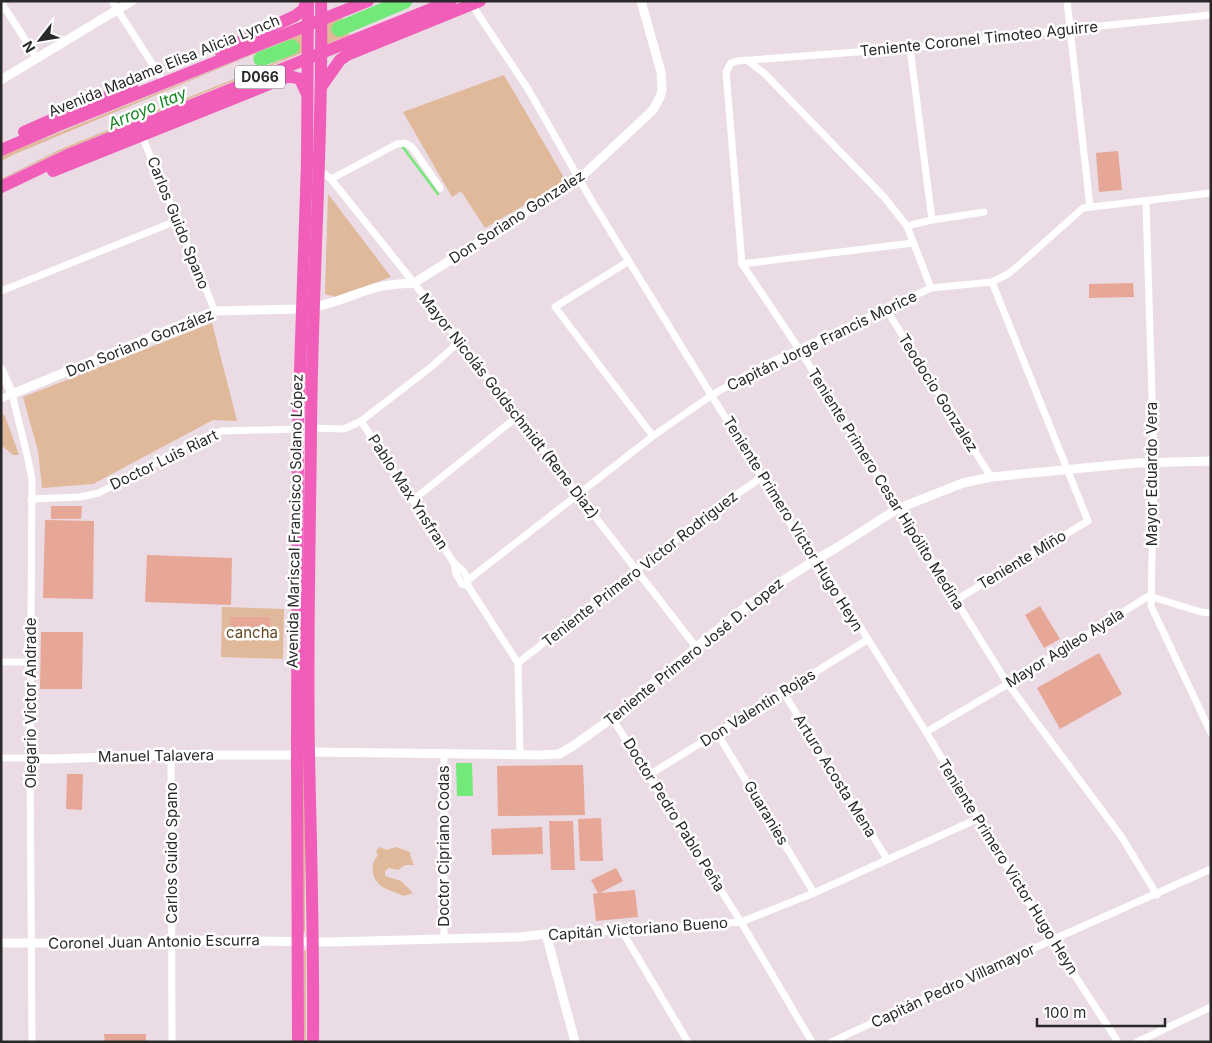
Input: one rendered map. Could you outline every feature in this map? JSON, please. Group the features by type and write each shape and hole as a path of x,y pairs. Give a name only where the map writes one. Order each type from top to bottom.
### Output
{"highway":[{"name":"Avenida Mariscal Francisco Solano López","path":"298,1042 306,941 303,753 307,308 307,1"},
{"path":"1,149 16,136 41,124 230,47 295,16 303,10 307,1"},
{"name":"Avenida Mariscal Francisco Solano López","path":"307,308 318,169 321,87 321,1"},
{"name":"Avenida Madame Elisa Alicia Lynch","path":"1,149 368,1"},
{"name":"D066","path":"1,189 70,154 451,1"},
{"path":"321,87 340,60 347,55 476,3"},
{"path":"1,189 142,136 287,77 300,79 307,94"},
{"name":"Avenida Mariscal Francisco Solano López","path":"306,941 314,997 313,1042"}],"street":[{"path":"1,80 115,5 132,1"},
{"name":"Don Soriano Gonzalez","path":"414,284 579,179 648,115 660,97 662,90 661,72 641,1"},
{"path":"1067,1 1090,207"},
{"path":"1,2 37,58"},
{"name":"Teniente Primero Victor Hugo Heyn","path":"476,3 579,179 806,549 828,577 926,732 1052,940 1118,1042"},
{"path":"115,5 160,76"},
{"name":"Teniente Coronel Timoteo Aguirre","path":"747,60 910,48 1070,28 1211,15"},
{"path":"910,48 932,220"},
{"path":"747,60 765,74 884,197 907,226 931,288"},
{"name":"Teniente Primero Cesar Hipólito Medina","path":"747,60 731,63 727,67 726,72 742,264 799,349 897,509 1008,684 1121,836 1157,894"},
{"name":"Carlos Guido Spano","path":"142,136 214,311"},
{"path":"331,179 397,144 405,143 412,147 440,188"},
{"name":"Mayor Nicolás Goldschmidt (Rene Diaz)","path":"318,169 331,179 696,647"},
{"name":"Capitán Jorge Francis Morice","path":"468,583 577,494 653,436 712,395 769,363 931,288 992,282 1008,274 1083,208 1211,193"},
{"name":"Mayor Eduardo Vera","path":"1146,201 1154,462 1151,606 1211,734"},
{"path":"907,226 984,212"},
{"path":"1,291 176,221"},
{"path":"742,264 914,243"},
{"path":"629,261 555,307 653,436"},
{"path":"992,282 1068,469"},
{"path":"307,308 334,303 375,288 393,284 414,284"},
{"name":"Don Soriano González","path":"12,394 214,311 307,308"},
{"name":"Teodocio Gonzalez","path":"886,309 991,477"},
{"name":"Doctor Luis Riart","path":"31,499 80,496 99,492 198,440 222,431 305,428 344,429 361,421 431,367 459,342"},
{"name":"Olegario Victor Andrade","path":"1,369 12,394 32,480 30,758 33,944 32,1042"},
{"path":"1,399 12,394"},
{"path":"413,500 517,417"},
{"name":"Pablo Max Ynsfran","path":"361,421 454,563 456,574 462,584 468,583"},
{"name":"Teniente Primero José D. Lopez","path":"303,753 559,754 612,718 696,647 750,605 815,560 834,550 897,509 964,483 991,477 1154,462 1211,461"},
{"name":"Teniente Miño","path":"956,600 1088,521 1068,469"},
{"name":"Teniente Primero Victor Rodriguez","path":"518,663 708,514 762,477"},
{"path":"468,583 518,663 520,755"},
{"path":"1152,596 1201,612 1211,613"},
{"name":"Mayor Agileo Ayala","path":"926,732 1008,684 1147,597 1152,596"},
{"name":"Don Valentin Rojas","path":"649,775 867,640"},
{"path":"1,662 32,662"},
{"name":"Arturo Acosta Mena","path":"783,692 887,859"},
{"name":"Doctor Pedro Pablo Peña","path":"612,718 741,922 812,1042"},
{"name":"Guaranies","path":"718,733 814,893"},
{"name":"Manuel Talavera","path":"1,758 50,759 303,753"},
{"name":"Doctor Cipriano Codas","path":"444,754 444,938"},
{"name":"Carlos Guido Spano","path":"171,755 172,1042"},
{"name":"Capitán Victoriano Bueno","path":"306,941 520,937 741,922 814,893 977,818"},
{"name":"Capitán Pedro Villamayor","path":"832,1042 1211,869"},
{"path":"622,931 688,1042"},
{"path":"546,934 576,1042"},
{"name":"Coronel Juan Antonio Escurra","path":"1,943 152,943 172,940 306,941"},
{"path":"1137,1042 1211,1007"}],"green space":[{"path":"382,1 377,23 430,1 437,1 327,44 327,23"},
{"path":"302,34 302,53 59,152 1,180 1,156"},
{"path":"504,75 566,181 485,228 461,191 452,197 403,112"},
{"path":"1118,151 1122,190 1099,192 1096,153"},
{"path":"328,194 391,277 336,297 325,294"},
{"path":"1133,283 1134,297 1089,298 1089,284"},
{"path":"212,323 237,421 213,420 93,484 42,488 38,451 23,397"},
{"path":"1,413 5,416 19,455 13,455 1,445"},
{"path":"51,506 82,506 81,519 51,519"},
{"path":"45,520 94,521 93,599 43,598"},
{"path":"147,555 232,558 231,605 145,602"},
{"path":"1040,606 1060,639 1044,648 1025,615"},
{"name":"cancha","path":"222,607 284,609 283,659 221,657"},
{"path":"230,617 270,617 270,637 230,636"},
{"path":"41,632 83,632 82,689 40,689"},
{"path":"1099,653 1122,694 1060,729 1037,688"},
{"path":"303,759 305,760 305,932 303,932"},
{"path":"583,765 585,815 498,816 497,766"},
{"path":"67,774 83,774 82,810 66,809"},
{"path":"601,818 603,861 580,861 578,819"},
{"path":"549,821 573,821 575,870 551,870"},
{"path":"542,827 543,854 492,855 491,829"},
{"path":"379,847 387,850 396,847 410,852 414,865 405,865 398,870 389,868 385,871 385,876 401,881 413,893 403,896 377,882 373,874 373,866"},
{"path":"616,868 623,881 600,893 635,890 638,917 596,921 593,894 598,893 591,880"},
{"path":"304,950 306,951 306,1042 303,1042"},
{"path":"104,1034 146,1034 146,1042 105,1042"}],"shaded area":[{"path":"456,763 472,763 473,796 457,796"}],"pier":[{"path":"378,1 429,1 428,4 349,35 342,18 344,15"},
{"path":"278,44 281,45 281,60 61,149 1,179 1,161 15,154"}],"waterway":[{"name":"Arroyo Itay","path":"339,29 405,1"},
{"name":"Arroyo Itay","path":"261,59 292,47"},
{"path":"402,146 438,194"}]}
